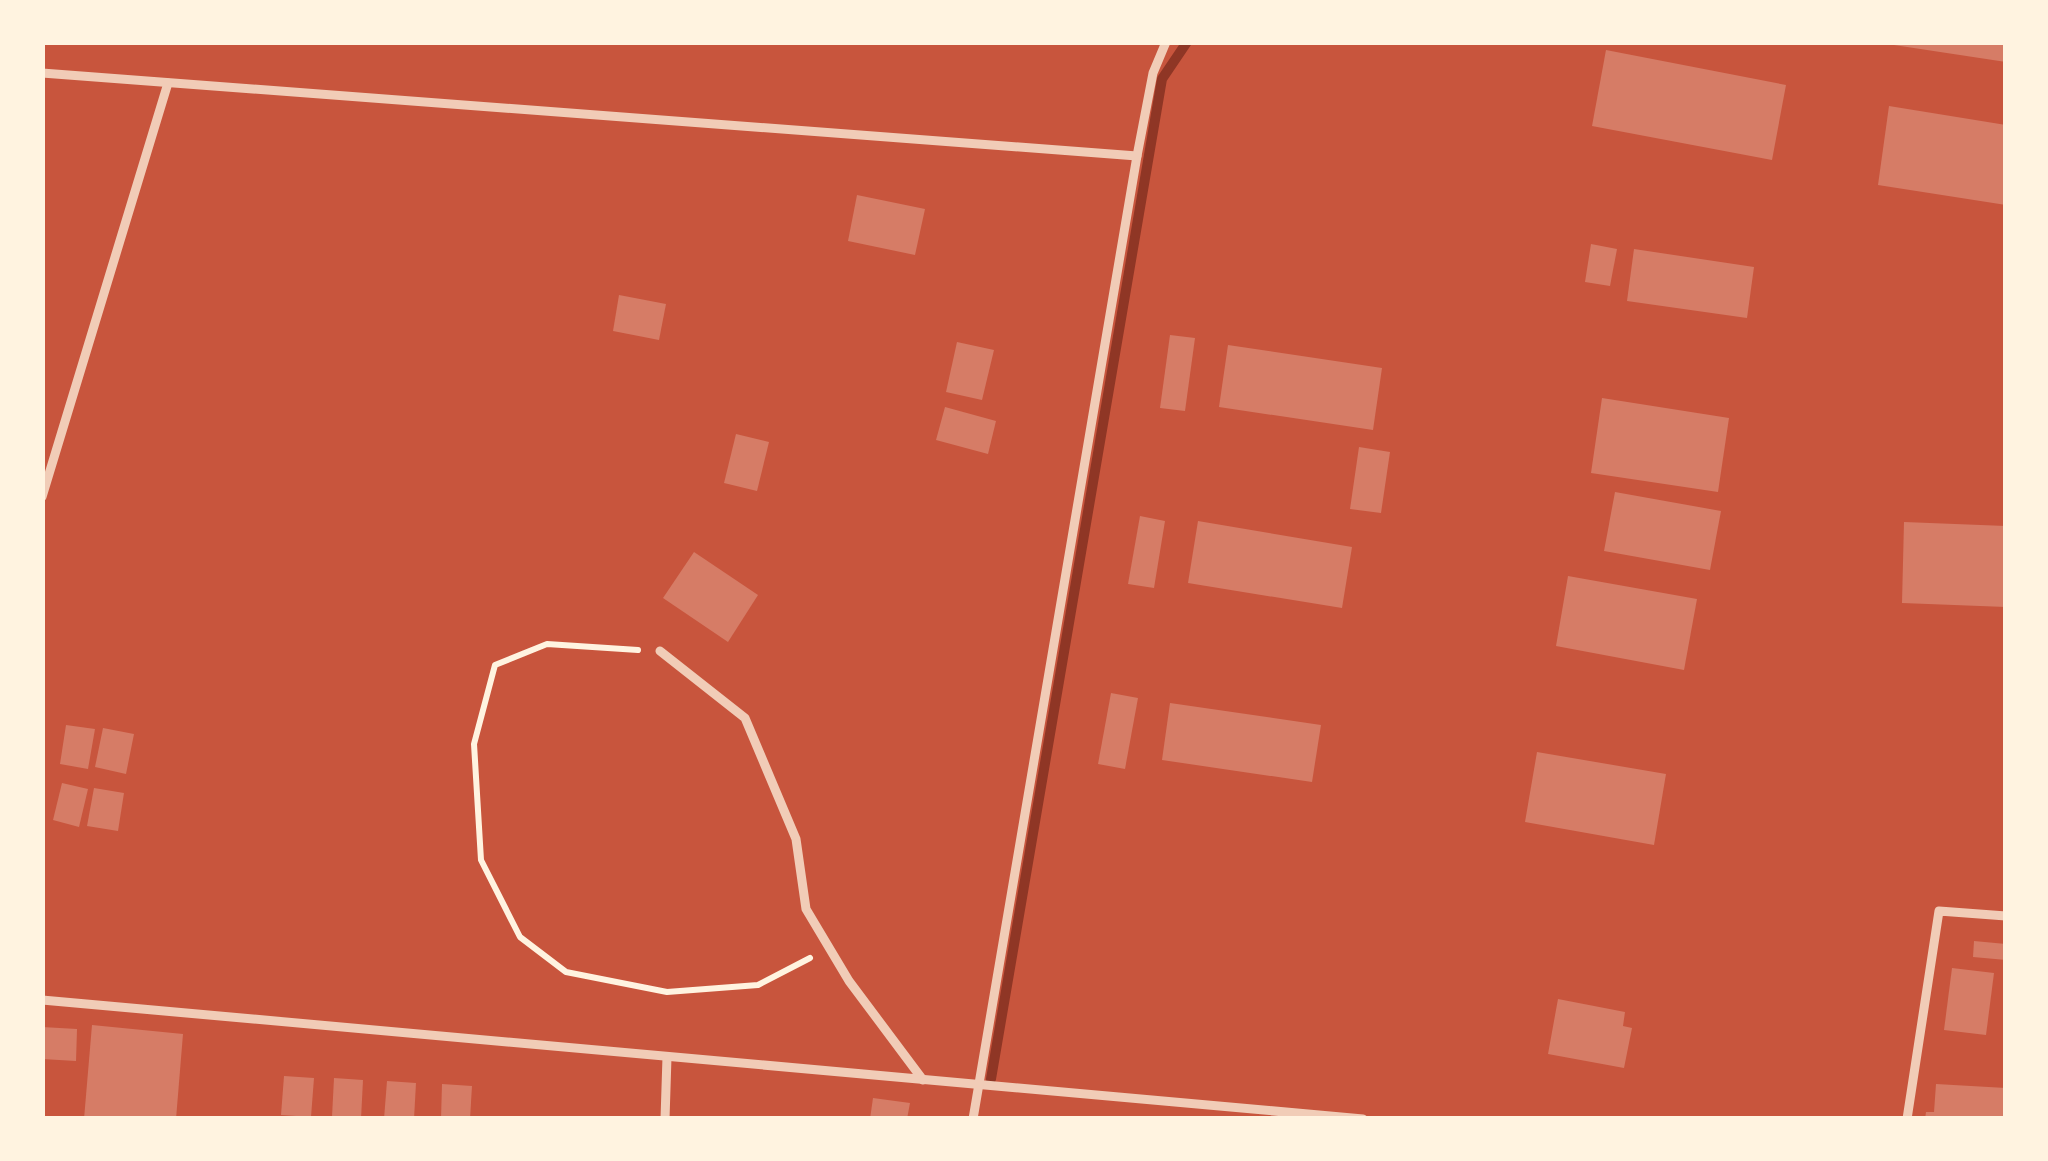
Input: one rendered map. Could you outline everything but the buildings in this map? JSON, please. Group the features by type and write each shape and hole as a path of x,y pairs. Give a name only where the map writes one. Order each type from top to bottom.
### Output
{"lane":[{"path":"973,1119 1137,156 1153,73 1166,42"},
{"path":"42,74 1137,156"},
{"path":"42,497 168,83"},
{"path":"660,651 745,718 796,838 806,909 922,1080"},
{"path":"1907,1119 1939,911 2006,916"},
{"path":"42,1000 1363,1119"},
{"path":"665,1119 667,1057"}],"path":[{"path":"660,651 547,644 495,664 474,744 482,860 520,937 566,972 667,992 758,985 829,948"}],"waterway":[{"path":"991,1079 1162,79 1187,42"}]}
